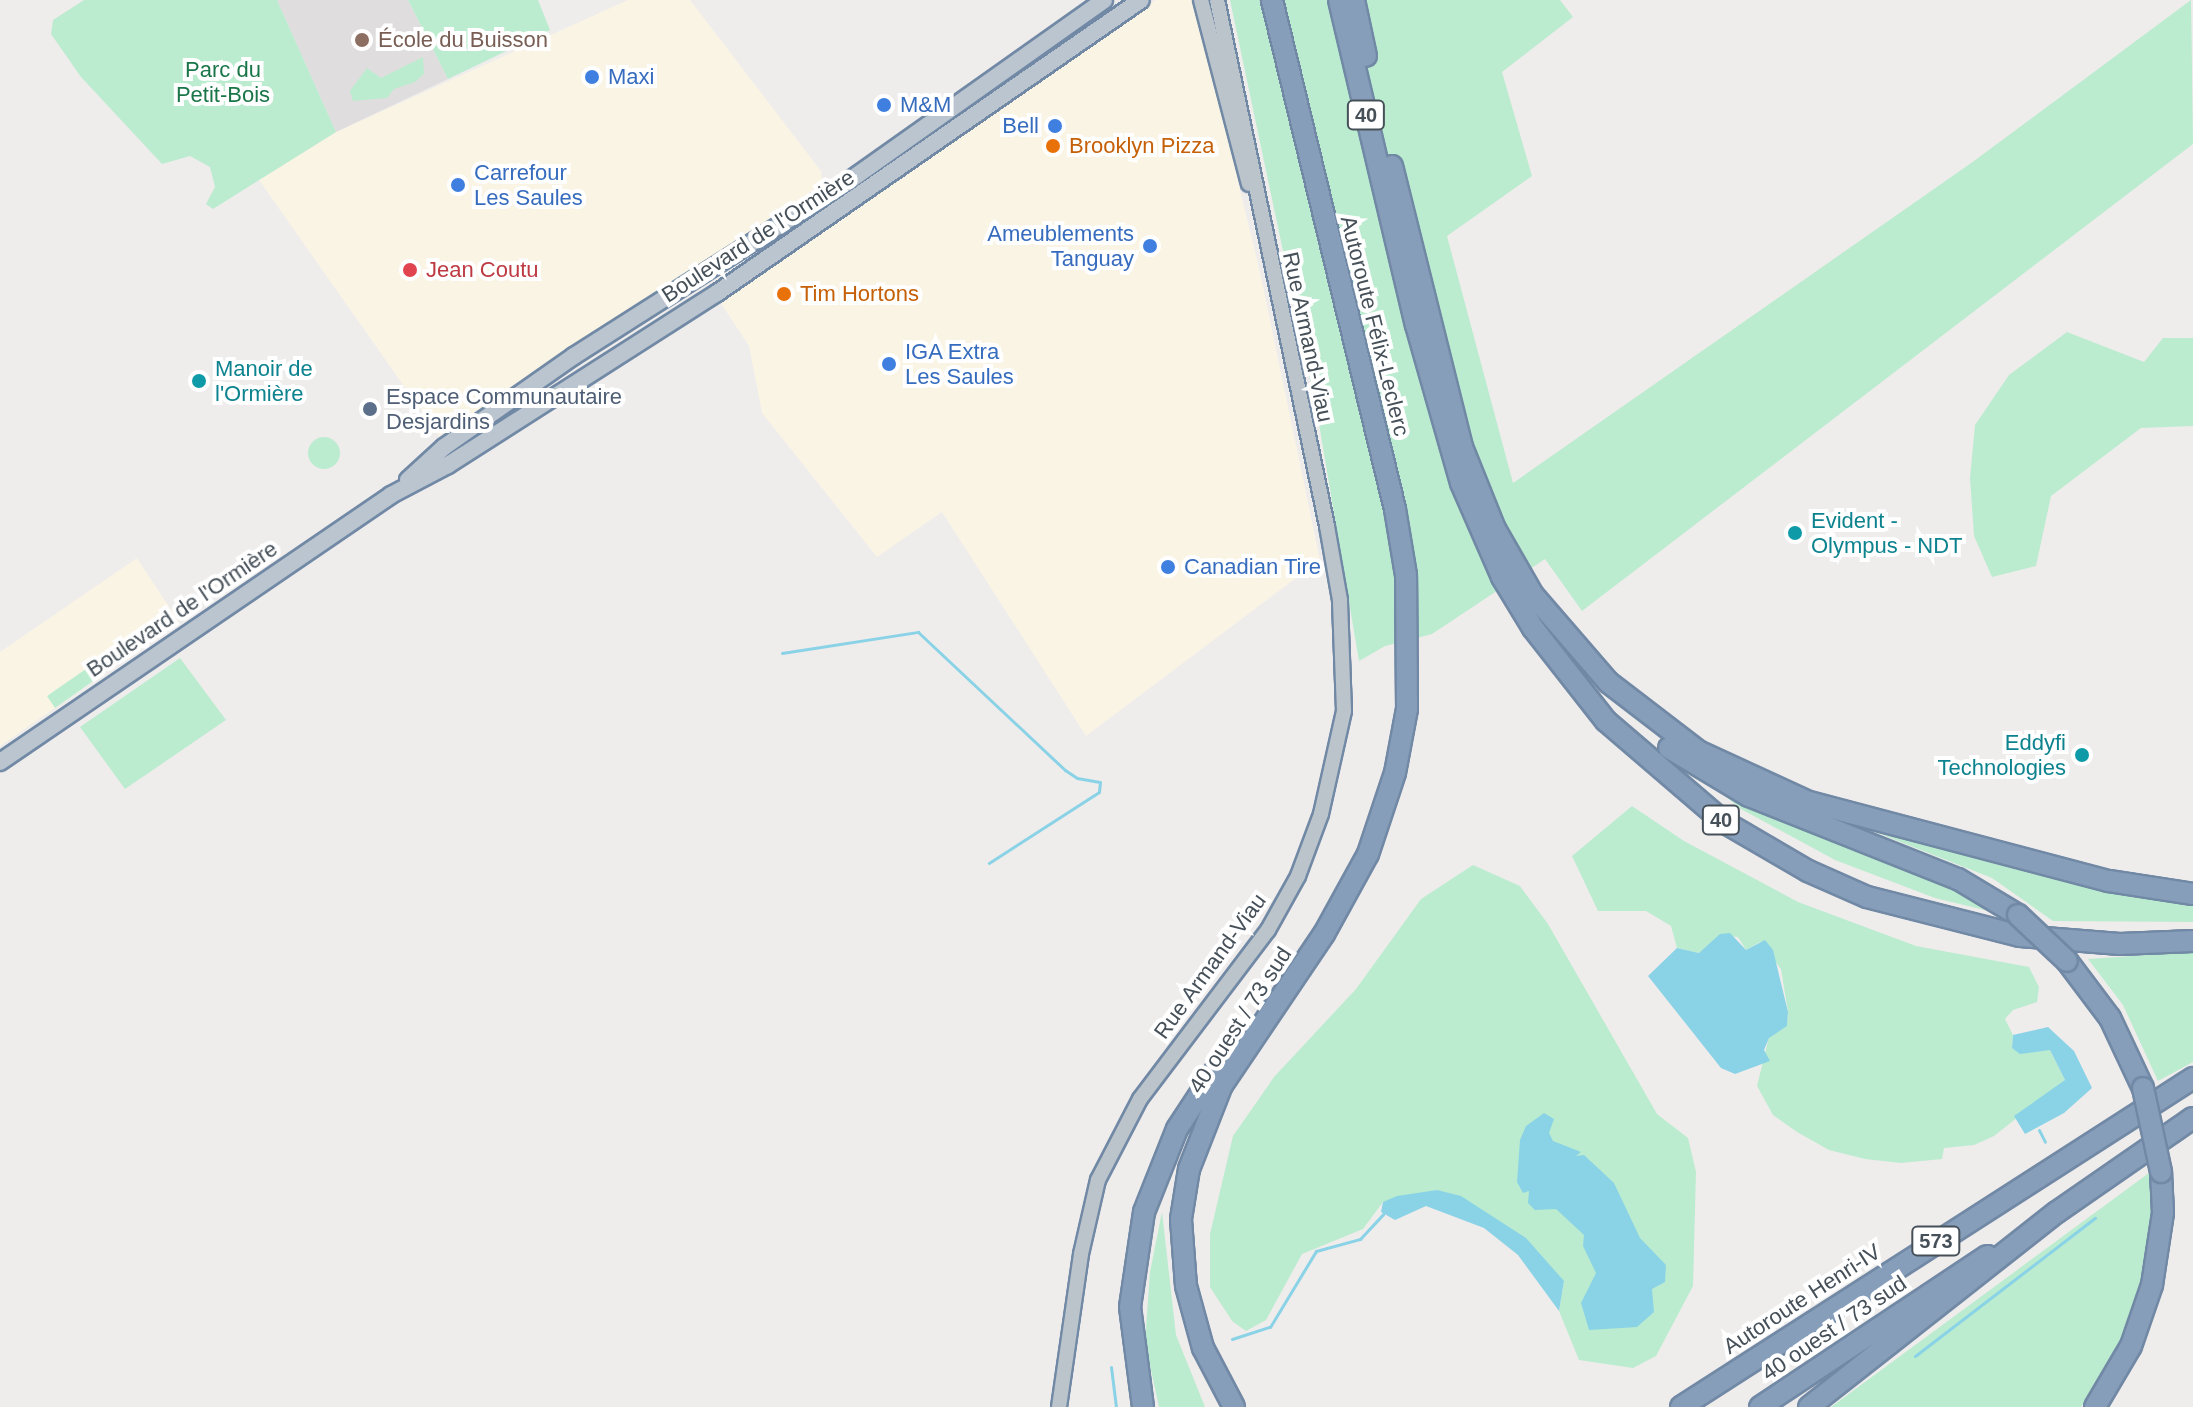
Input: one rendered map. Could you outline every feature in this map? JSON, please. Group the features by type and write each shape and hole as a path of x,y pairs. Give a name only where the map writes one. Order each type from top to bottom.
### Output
{"highway":[{"name":"Autoroute Félix-Leclerc","path":"1272,0 1395,509 1406,575 1407,666"},
{"name":"Autoroute Félix-Leclerc","path":"1339,0 1447,442"},
{"path":"1354,0 1370,77 1462,447 1495,529 1520,575 1555,624 1608,682 1698,751 1809,802 2109,881 2193,894"},
{"path":"1370,77 1393,230"},
{"path":"1447,442 1496,547 1536,613 1575,663 1637,722 1709,775 1749,796 1958,879 2018,915 2067,961 2110,1018 2143,1088 2161,1172 2163,1213 2152,1285 2131,1346 2095,1407"},
{"name":"40","path":"1447,442 1502,577 1560,666 1626,741 1724,822 1808,871 1911,912 1996,933 2070,942 2183,942"},
{"path":"1143,1407 1130,1307 1138,1240 1151,1189 1182,1122 1312,933 1358,848 1376,797 1407,666"},
{"name":"40 ouest / 73 sud","path":"1234,1407 1203,1348 1186,1286 1181,1219 1189,1169 1222,1085 1324,934 1368,854 1395,773 1407,709 1407,666"},
{"name":"Autoroute Henri-IV","path":"1681,1407 2193,1078"},
{"path":"2057,1212 2193,1118"},
{"name":"40 ouest / 73 sud","path":"1760,1407 2057,1212"},
{"name":"573","path":"1809,1407 2057,1212"}],"main road":[{"name":"Boulevard de l'Ormière","path":"391,495 444,447 574,356 846,183 1104,0"},
{"name":"Boulevard de l'Ormière","path":"0,762 391,495 448,465 717,293 1141,0"}],"street":[{"name":"Rue Armand-Viau","path":"1201,0 1240,160 1259,210"},
{"name":"Rue Armand-Viau","path":"1059,1407 1081,1254 1098,1180 1140,1099 1268,930 1298,876 1321,814 1344,711 1340,600 1259,210 1247,128 1217,0"}],"shaded area":[{"name":"École du Buisson","path":"277,0 408,0 448,79 336,132"},
{"path":"628,0 690,0 821,171 823,184 439,436 259,180 336,132"},
{"path":"1156,0 1194,0 1260,272 1320,560 1086,736 942,512 877,557 762,413 749,346 720,302"},
{"path":"137,558 179,622 0,746 0,652"}],"green space":[{"name":"Parc du Petit-Bois","path":"84,0 277,0 336,132 213,209 206,204 215,187 210,167 190,156 162,164 81,77 51,34 53,20"},
{"path":"408,0 538,0 550,30 448,79"},
{"path":"1230,0 1560,0 1573,17 1502,72 1532,176 1447,236 1513,483 1974,161 2191,0 2193,144 1582,611 1545,559 1432,634 1385,646 1359,661 1317,412"},
{"path":"423,57 424,74 415,82 394,89 387,98 353,101 350,91 367,68 381,78"},
{"path":"2067,332 2144,362 2163,338 2193,338 2193,426 2141,428 2051,496 2036,566 1992,577 1974,536 1970,478 1975,425 2009,375"},
{"path":"324,437 336,441 340,453 336,465 324,469 312,465 308,453 312,441"},
{"path":"122,644 130,655 55,708 47,696"},
{"path":"180,658 226,720 125,789 80,727"},
{"path":"1708,782 1960,889 2001,914 1935,898 1835,860 1741,809"},
{"path":"1632,806 1684,841 1798,902 1916,946 2029,967 2039,987 2037,1002 2013,1010 2005,1019 2013,1035 2012,1048 2050,1050 2065,1080 1994,1136 1974,1145 1944,1148 1942,1159 1901,1163 1865,1159 1829,1150 1797,1132 1773,1115 1757,1086 1769,1037 1787,1026 1788,1012 1781,969 1760,942 1746,950 1738,937 1720,935 1699,953 1677,948 1671,926 1646,911 1598,911 1572,856"},
{"path":"1860,826 2193,901 2193,922 2053,921 1992,878"},
{"path":"1473,865 1520,886 1548,924 1657,1114 1688,1138 1696,1172 1693,1286 1656,1356 1633,1368 1579,1360 1559,1311 1564,1281 1437,1190 1383,1202 1363,1229 1302,1254 1266,1320 1246,1331 1232,1321 1210,1287 1210,1234 1233,1136 1274,1077 1356,989 1421,899"},
{"path":"2193,952 2193,1062 2158,1081 2123,1005 2088,959"},
{"path":"2153,1170 2150,1249 2136,1306 2119,1349 2081,1407 1831,1407"},
{"path":"1162,1212 1176,1335 1205,1407 1159,1407 1145,1342 1150,1272"}],"water":[{"path":"1730,933 1746,950 1765,940 1773,950 1788,1012 1787,1026 1769,1038 1764,1050 1770,1061 1735,1074 1721,1068 1648,976 1677,948 1699,953 1720,934"},
{"path":"2048,1027 2074,1051 2092,1088 2064,1113 2025,1134 2014,1116 2065,1080 2050,1050 2020,1054 2012,1048 2013,1035"},
{"path":"1544,1113 1554,1119 1549,1133 1553,1141 1581,1152 1576,1156 1584,1155 1614,1183 1640,1238 1666,1265 1665,1282 1652,1289 1654,1312 1637,1327 1589,1330 1581,1303 1596,1273 1583,1246 1584,1235 1556,1209 1535,1210 1528,1203 1529,1191 1523,1193 1517,1182 1520,1140 1526,1126"},
{"path":"1437,1190 1461,1196 1526,1238 1564,1281 1559,1311 1518,1255 1484,1228 1426,1206 1395,1220 1381,1212 1383,1202 1397,1196"}],"waterway":[{"path":"782,653 918,632 1065,770 1077,778 1100,782 1099,792 989,863"},
{"path":"2039,1130 2045,1142"},
{"path":"1232,1339 1270,1327 1316,1251 1360,1239 1383,1214"},
{"path":"1915,1356 2095,1218"},
{"path":"1111,1367 1116,1407"}],"place":[{"name":"École du Buisson","path":"362,40"},
{"name":"Maxi","path":"592,77"},
{"name":"M&M","path":"884,105"},
{"name":"Bell","path":"1055,126"},
{"name":"Brooklyn Pizza","path":"1053,146"},
{"name":"Carrefour Les Saules","path":"458,185"},
{"name":"Ameublements Tanguay","path":"1150,246"},
{"name":"Jean Coutu","path":"410,270"},
{"name":"Tim Hortons","path":"784,294"},
{"name":"IGA Extra Les Saules","path":"889,364"},
{"name":"Manoir de l'Ormière","path":"199,381"},
{"name":"Espace Communautaire Desjardins","path":"370,409"},
{"name":"Evident - Olympus - NDT","path":"1795,533"},
{"name":"Canadian Tire","path":"1168,567"},
{"name":"Eddyfi Technologies","path":"2082,755"}]}
